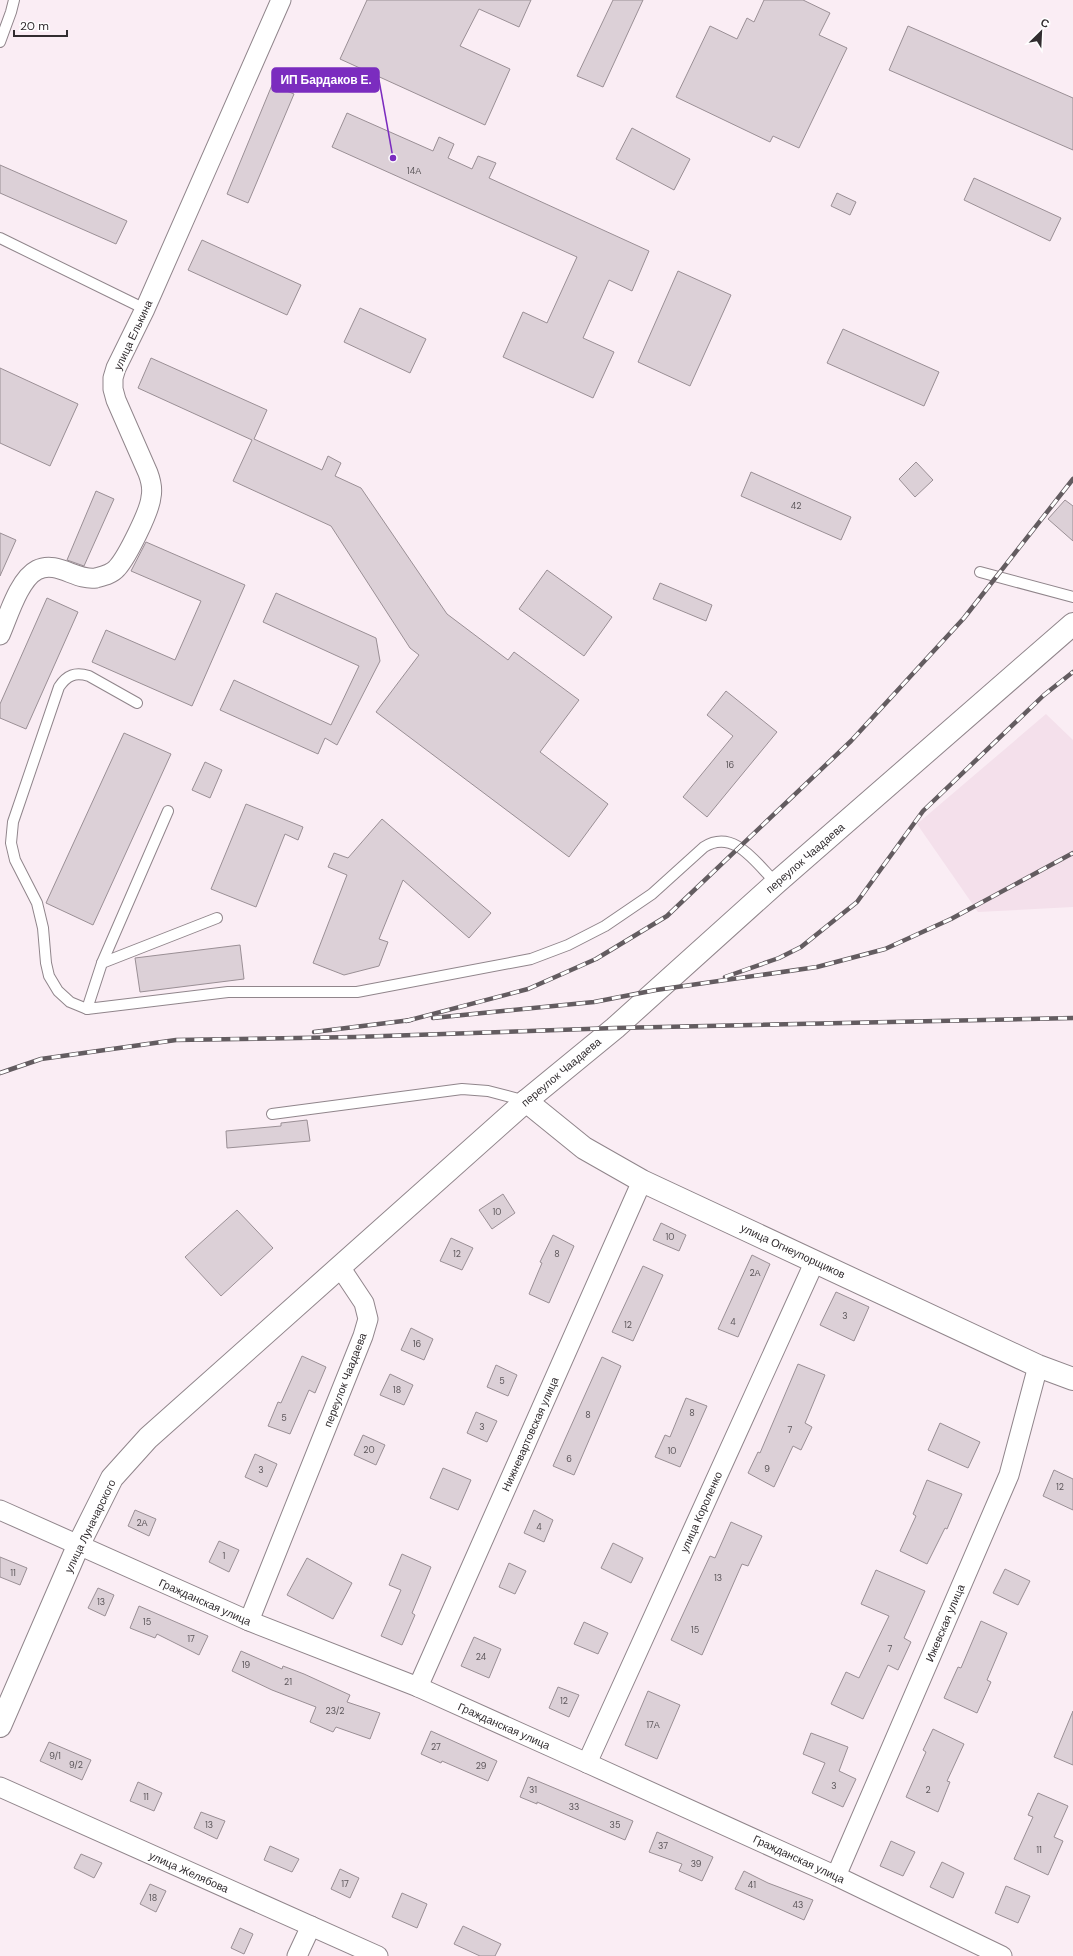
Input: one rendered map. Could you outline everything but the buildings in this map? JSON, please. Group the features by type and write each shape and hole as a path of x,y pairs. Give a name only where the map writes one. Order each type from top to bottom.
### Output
{"street":[{"name":"улица Елькина","path":"0,635 22,585 28,576 38,569 48,567 94,578 106,575 116,569 124,559 147,510 151,498 152,485 116,400 113,389 113,378 116,368 145,309 281,0"},
{"name":"переулок Чаадаева","path":"249,1621 363,1336 368,1319 364,1303 340,1267 526,1100 614,1028 776,883 1073,624"},
{"name":"улица Огнеупорщиков","path":"526,1100 584,1148 642,1181 1038,1366 1073,1379"},
{"name":"Нижневартовская улица","path":"418,1688 642,1181"},
{"name":"улица Короленко","path":"587,1763 815,1261"},
{"name":"улица Луначарского","path":"0,1726 78,1546 112,1478 148,1438 340,1267"},
{"name":"Ижевская улица","path":"836,1876 1009,1475 1038,1366"},
{"name":"Гражданская улица","path":"0,1510 249,1621 418,1688 587,1763 836,1876 1002,1956"},
{"name":"улица Желябова","path":"0,1787 378,1956"},
{"path":"297,1956 311,1926"}],"lane":[{"path":"0,42 14,0"},
{"path":"0,238 145,309"},
{"path":"980,572 1073,597"},
{"path":"137,703 89,676 80,673 64,679 59,687 13,822 11,842 15,860 37,903 43,928 46,963 49,976 58,991 70,1002 87,1009 228,992 357,992 531,959 568,945 605,926 652,894 704,847 712,842 722,840 731,842 740,847 776,883"},
{"path":"87,1009 102,964 168,812"},
{"path":"102,964 217,918"},
{"path":"272,1114 462,1089 488,1091 526,1100"}],"shaded area":[{"path":"1046,714 1073,740 1073,907 978,912 917,824"}],"railway":[{"path":"406,1021 528,989 596,959 667,916 851,741 964,618 1073,479"},
{"path":"725,977 779,958 801,947 857,902 923,811 1044,695 1073,672"},
{"path":"433,1018 594,1002 656,990 817,967 885,949 951,919 1073,853"},
{"path":"0,1073 41,1059 176,1040 355,1037 615,1028 1073,1018"},
{"path":"314,1032 411,1020"}],"place":[{"name":"ИП Бардаков Е.","path":"393,158"}]}
